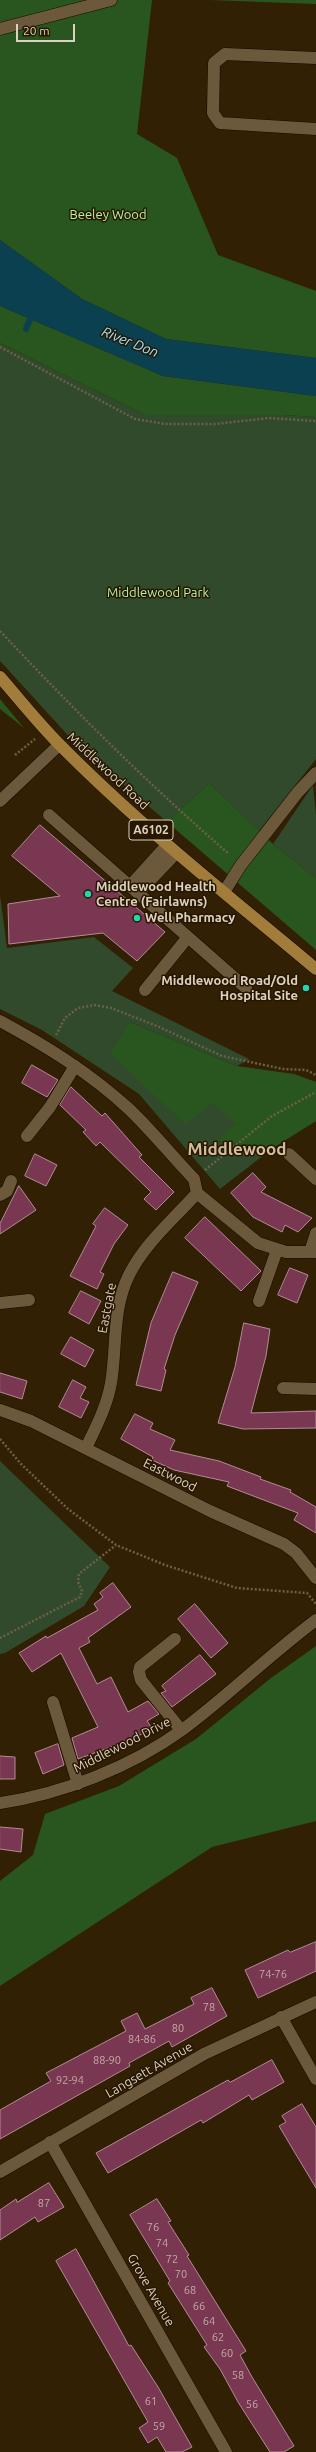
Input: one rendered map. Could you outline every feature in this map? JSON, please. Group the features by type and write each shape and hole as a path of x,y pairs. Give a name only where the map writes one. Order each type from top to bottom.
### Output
{"main road":[{"name":"Middlewood Road","path":"0,677 59,745 172,849 316,969"}],"street":[{"path":"0,29 111,0"},
{"path":"316,58 225,54 214,63 213,113 220,123 316,129"},
{"path":"0,801 59,745"},
{"path":"224,892 242,865 298,792 316,773"},
{"path":"50,815 246,988"},
{"path":"134,890 172,849"},
{"path":"145,990 188,937"},
{"path":"0,1021 49,1048 75,1066 130,1110 194,1179 197,1194 258,1243 277,1250 313,1252 316,1233"},
{"path":"27,1136 50,1107 75,1066"},
{"path":"289,1154 316,1179"},
{"path":"0,1195 7,1191 11,1181"},
{"name":"Eastgate","path":"86,1448 107,1401 111,1381 117,1318 128,1276 140,1255 156,1236 197,1194"},
{"path":"259,1301 277,1250"},
{"path":"0,1303 29,1300"},
{"path":"283,1388 316,1389"},
{"name":"Eastwood","path":"0,1410 31,1421 210,1511 284,1544 296,1553 316,1578"},
{"name":"Middlewood Drive","path":"0,1803 27,1799 78,1784 150,1749 181,1730 277,1649 316,1620"},
{"path":"175,1639 140,1667 139,1672 141,1680 181,1730"},
{"path":"53,1702 78,1784"},
{"name":"Langsett Avenue","path":"0,2172 204,2054 316,2002"},
{"path":"281,2017 316,2079"},
{"name":"Grove Avenue","path":"50,2142 226,2452"}],"path":[{"path":"0,347 135,419 165,424 215,424 269,418 316,421"},
{"path":"0,631 79,715 151,786 242,865"},
{"path":"15,756 46,730"},
{"path":"49,1048 65,1018 78,1008 95,1005 111,1008 157,1026 222,1056 283,1069 306,1070 316,1075"},
{"path":"194,1179 272,1116 316,1092"},
{"path":"0,1439 21,1464 68,1509 116,1545 165,1565 237,1588 307,1593 316,1604"},
{"path":"0,1638 80,1597 82,1591 78,1582 79,1574 116,1545"}],"green space":[{"name":"Beeley Wood","path":"0,0 152,0 137,134 177,158 218,255 316,291 316,358 166,339 82,299 0,240"},
{"path":"209,0 316,0 316,4"},
{"path":"0,306 163,376 316,396 316,417 284,415 145,415 0,343"},
{"name":"Middlewood Park","path":"0,343 145,415 284,415 316,417 316,759 259,831 209,783 167,822 75,743 0,661"},
{"path":"0,699 24,728 0,709"},
{"path":"209,783 273,844 316,878 316,950 167,822"},
{"path":"313,785 316,815 316,878 273,844"},
{"path":"0,895 7,948 94,937 133,968 112,991 249,1059 237,1066 130,1022 237,1124 218,1141 273,1148 220,1189 139,1094 42,1030 0,1009"},
{"path":"130,1022 237,1066 294,1074 316,1082 316,1121 273,1148 217,1141 236,1124 213,1103 185,1124 110,1053"},
{"path":"0,1461 110,1567 84,1606 5,1653 0,1654"},
{"path":"316,1646 316,1821 212,1847 0,1986 0,1881 33,1855 45,1814 119,1786 196,1739 271,1678"}],"water":[{"name":"River Don","path":"0,240 82,299 166,339 316,358 316,396 163,376 0,306"}],"building":[{"name":"Middlewood Health Centre (Fairlawns)","path":"40,825 165,932 137,961 103,933 9,944 8,904 60,896 12,856"},
{"path":"32,1065 58,1080 47,1097 22,1083"},
{"path":"71,1087 102,1116 105,1113 142,1155 139,1157 174,1192 156,1210 144,1199 151,1192 100,1142 96,1146 83,1132 86,1130 60,1105"},
{"path":"35,1154 57,1165 46,1186 25,1176"},
{"path":"253,1173 266,1187 261,1192 312,1218 298,1232 285,1225 282,1232 253,1217 231,1193"},
{"path":"19,1186 36,1210 0,1234 0,1224"},
{"path":"105,1208 128,1225 114,1244 100,1272 104,1274 97,1289 70,1276 96,1226 93,1224"},
{"path":"205,1217 261,1271 241,1291 185,1238"},
{"path":"290,1268 308,1275 297,1303 278,1295"},
{"path":"173,1272 198,1282 175,1335 164,1369 166,1370 161,1391 136,1385 151,1323"},
{"path":"81,1291 101,1301 89,1324 69,1313"},
{"path":"244,1323 270,1329 266,1356 251,1413 316,1411 316,1428 243,1429 218,1423 235,1367"},
{"path":"71,1337 94,1350 85,1367 61,1354"},
{"path":"0,1373 27,1381 22,1399 0,1392"},
{"path":"73,1380 86,1387 80,1398 89,1402 81,1418 59,1407"},
{"path":"135,1414 153,1423 150,1429 175,1440 170,1450 219,1461 261,1477 260,1479 291,1490 290,1492 316,1507 316,1533 294,1520 298,1513 227,1486 229,1482 174,1470 152,1460 153,1457 121,1439"},
{"path":"113,1583 131,1607 88,1638 90,1642 79,1648 97,1684 111,1677 128,1712 148,1701 159,1714 147,1721 152,1728 133,1739 78,1759 72,1738 98,1727 61,1653 32,1672 19,1653 46,1636 47,1638 98,1610 94,1604 103,1597 100,1593"},
{"path":"195,1604 228,1643 211,1658 178,1619"},
{"path":"200,1655 216,1674 172,1707 161,1693 166,1691 162,1686"},
{"path":"58,1744 64,1765 43,1774 35,1753"},
{"path":"0,1756 15,1757 15,1779 0,1779"},
{"path":"0,1827 23,1829 21,1852 0,1849"},
{"path":"316,1942 316,1971 258,1998 245,1970 288,1950 290,1952"},
{"path":"212,1988 227,2016 172,2047 169,2041 129,2063 130,2066 0,2139 0,2110 51,2081 46,2073 126,2031 121,2021 137,2013 145,2029 194,2004 191,1998"},
{"path":"272,2060 284,2082 252,2100 249,2095 203,2123 201,2120 108,2173 96,2153 228,2080 230,2082"},
{"path":"302,2104 316,2127 316,2188 279,2126 286,2122 282,2116"},
{"path":"49,2183 64,2207 38,2222 35,2217 0,2240 0,2210 16,2199 17,2202"},
{"path":"157,2199 171,2221 168,2222 189,2255 187,2256 246,2351 240,2355 294,2446 284,2452 270,2452 238,2402 220,2369 204,2347 207,2345 168,2283 170,2281 130,2215"},
{"path":"76,2249 129,2346 131,2345 158,2387 192,2447 182,2452 166,2452 157,2437 148,2443 139,2428 148,2422 56,2261"}],"waterway":[{"path":"26,329 33,312"}],"place":[{"name":"Middlewood Health Centre (Fairlawns)","path":"88,894"},
{"name":"Well Pharmacy","path":"137,918"},
{"name":"Middlewood Road/Old Hospital Site","path":"306,988"}],"district":[{"name":"Middlewood","path":"237,1149"}]}
